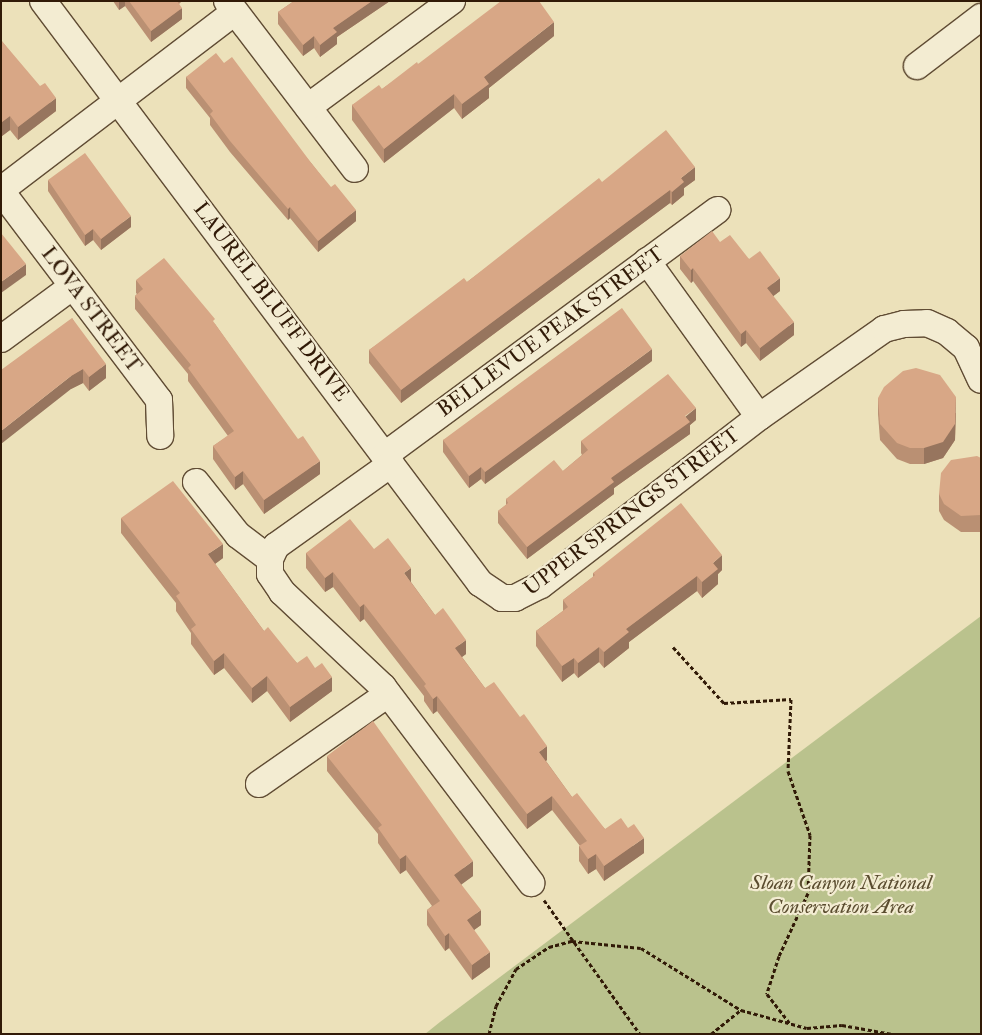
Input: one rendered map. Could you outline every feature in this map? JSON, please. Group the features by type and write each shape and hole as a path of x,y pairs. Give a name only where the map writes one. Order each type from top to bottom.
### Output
{"street":[{"name":"LAUREL BLUFF DRIVE","path":"43,1 480,583 502,598"},
{"path":"308,107 452,1"},
{"path":"1,190 118,101 231,6 355,169"},
{"path":"917,66 981,17"},
{"name":"LOVA STREET","path":"1,190 160,400 160,436"},
{"name":"BELLEVUE PEAK STREET","path":"270,559 282,541 310,525 388,459 647,261 717,210"},
{"path":"647,261 759,417"},
{"path":"1,339 73,286"},
{"name":"UPPER SPRINGS STREET","path":"502,598 522,596 541,586 759,417 865,339 904,324 926,323 947,332 966,348 981,380"},
{"path":"196,482 238,535 270,559 270,574 282,592 388,694 531,883"},
{"path":"259,784 388,694"}],"path":[{"path":"673,647 724,702 792,699 788,771 810,835 808,893 779,956 767,994 790,1023"},
{"path":"531,883 640,1034"},
{"path":"489,1034 496,1006 516,969 549,947 572,941 641,948 740,1010 807,1028 842,1025 892,1034"},
{"path":"711,1034 740,1010"}],"green space":[{"name":"Sloan Canyon National Conservation Area","path":"981,616 981,1034 425,1034 440,1022"}],"building":[{"path":"129,1 177,1 182,8 151,31"},
{"path":"294,1 372,1 333,28 337,32 320,45 314,36 303,45 278,12"},
{"path":"501,1 539,1 554,22 484,77 489,84 462,104 454,94 384,149 352,105 379,85 382,89 417,62 418,64"},
{"path":"1,40 40,86 45,83 56,98 18,127 10,116 1,121"},
{"path":"216,53 224,63 232,57 312,164 331,187 335,184 356,210 318,241 230,141 210,114 213,111 186,77"},
{"path":"666,130 695,167 681,178 684,182 672,192 670,190 401,390 369,350 464,278 467,282 599,178 602,182"},
{"path":"85,153 131,216 101,239 93,229 85,235 48,180"},
{"path":"712,231 720,242 730,235 749,259 760,251 780,278 767,288 794,322 760,348 746,330 741,334 693,268 691,270 680,256"},
{"path":"1,233 26,264 1,282"},
{"path":"164,258 215,319 213,321 298,439 303,436 320,461 264,500 243,471 235,477 213,446 234,431 188,368 191,365 135,296 143,289 136,280"},
{"path":"622,308 652,349 485,472 481,467 469,476 443,440"},
{"path":"72,318 106,364 89,377 83,369 71,376 1,431 1,370"},
{"path":"916,368 940,375 956,397 955,424 943,442 924,448 910,448 897,443 880,424 878,398 884,387 903,371"},
{"path":"668,374 696,408 685,416 690,422 611,478 614,482 527,547 498,511 508,503 506,499 554,460 563,471 588,450 581,441"},
{"path":"977,456 981,458 981,515 961,516 944,504 939,494 941,473 951,460"},
{"path":"173,481 223,544 208,554 264,631 268,627 297,663 307,656 315,668 322,663 332,677 290,707 267,676 252,688 224,653 214,661 191,629 196,625 176,596 180,593 121,518"},
{"path":"681,503 722,555 713,563 718,569 702,582 697,576 626,629 629,632 604,652 599,647 578,663 574,658 562,666 536,631 568,607 563,600 595,575 593,573"},
{"path":"350,519 374,549 388,538 411,568 404,573 435,615 443,608 466,640 455,648 485,688 494,682 520,717 524,714 547,746 539,752 572,797 577,793 605,829 621,818 628,828 634,824 644,838 604,866 596,854 588,859 579,846 587,841 552,796 527,814 437,696 433,699 424,686 426,684 364,604 360,607 333,572 325,578 306,553"},
{"path":"373,721 473,861 454,875 481,910 467,920 490,952 472,965 449,933 445,936 427,910 440,901 406,855 400,859 378,828 382,825 327,756"}]}
